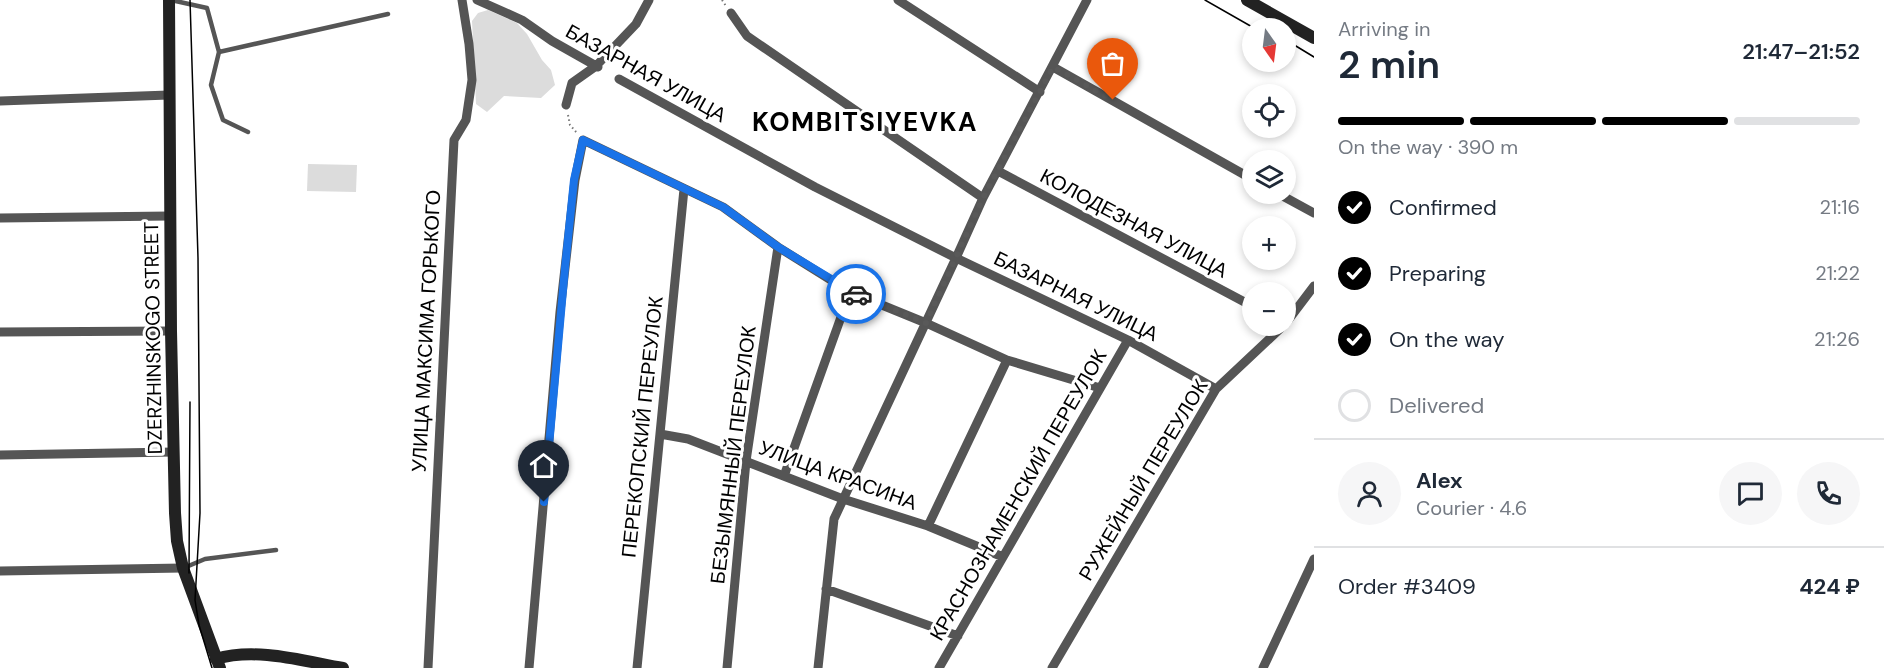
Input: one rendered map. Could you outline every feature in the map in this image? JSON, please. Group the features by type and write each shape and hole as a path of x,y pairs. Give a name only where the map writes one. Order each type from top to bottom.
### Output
{"main road":[{"name":"DZERZHINSKOGO STREET","path":"170,0 171,331 177,541 183,568 218,664"},
{"path":"1247,0 1314,38"},
{"path":"218,664 237,655 271,656 343,668"}],"street":[{"name":"УЛИЦА МАКСИМА ГОРЬКОГО","path":"428,668 454,140 466,120 472,80 462,0"},
{"name":"БАЗАРНАЯ УЛИЦА","path":"477,0 522,20 552,41 597,67"},
{"path":"566,105 572,83 597,67 636,24 649,0"},
{"path":"898,0 1040,92"},
{"path":"818,668 834,519 983,198 1087,0"},
{"path":"731,13 747,36 983,198"},
{"path":"1053,67 1242,173"},
{"name":"БАЗАРНАЯ УЛИЦА","path":"619,79 815,187 956,258 1128,340 1215,389"},
{"path":"0,101 169,95"},
{"path":"529,668 560,312 574,180 583,140 723,207 778,247 850,292 1007,360 1100,388"},
{"name":"КОЛОДЕЗНАЯ УЛИЦА","path":"998,171 1242,301"},
{"name":"ПЕРЕКОПСКИЙ ПЕРЕУЛОК","path":"637,668 684,189"},
{"path":"1296,203 1314,213"},
{"path":"0,218 170,216"},
{"name":"БЕЗЫМЯННЫЙ ПЕРЕУЛОК","path":"727,668 746,461 778,247"},
{"name":"РУЖЕЙНЫЙ ПЕРЕУЛОК","path":"1296,309 1314,286"},
{"path":"784,476 850,292"},
{"path":"0,332 171,331"},
{"name":"РУЖЕЙНЫЙ ПЕРЕУЛОК","path":"1052,668 1215,389 1271,336"},
{"name":"КРАСНОЗНАМЕНСКИЙ ПЕРЕУЛОК","path":"939,668 1128,340"},
{"path":"928,526 1007,360"},
{"name":"УЛИЦА КРАСИНА","path":"660,434 688,439 843,499 928,526 1003,557"},
{"path":"0,455 174,452"},
{"path":"1263,668 1314,560"},
{"path":"0,571 183,568"},
{"path":"826,589 958,636"}],"lane":[{"path":"170,0 207,8 219,52 212,85 223,120 248,132"},
{"path":"219,52 388,14"},
{"path":"183,568 205,559 276,550"}],"path":[{"path":"566,105 570,125 583,140"}],"shaded area":[{"path":"488,10 517,23 551,70 555,85 541,98 504,96 487,112 476,104 472,21 478,13"},
{"path":"308,164 357,165 356,192 307,191"}],"tram line":[{"path":"190,0 198,258 200,513 195,600 199,625 212,668"},
{"path":"1205,0 1242,21"},
{"path":"1296,46 1314,57"},
{"path":"189,573 190,402"}],"way so far":[{"path":"856,294 926,323 983,198 1053,67 1113,100"}],"district":[{"name":"KOMBITSIYEVKA","path":"865,122"}],"route":[{"path":"544,502 574,180 583,140 723,207 778,247 856,294"}]}
